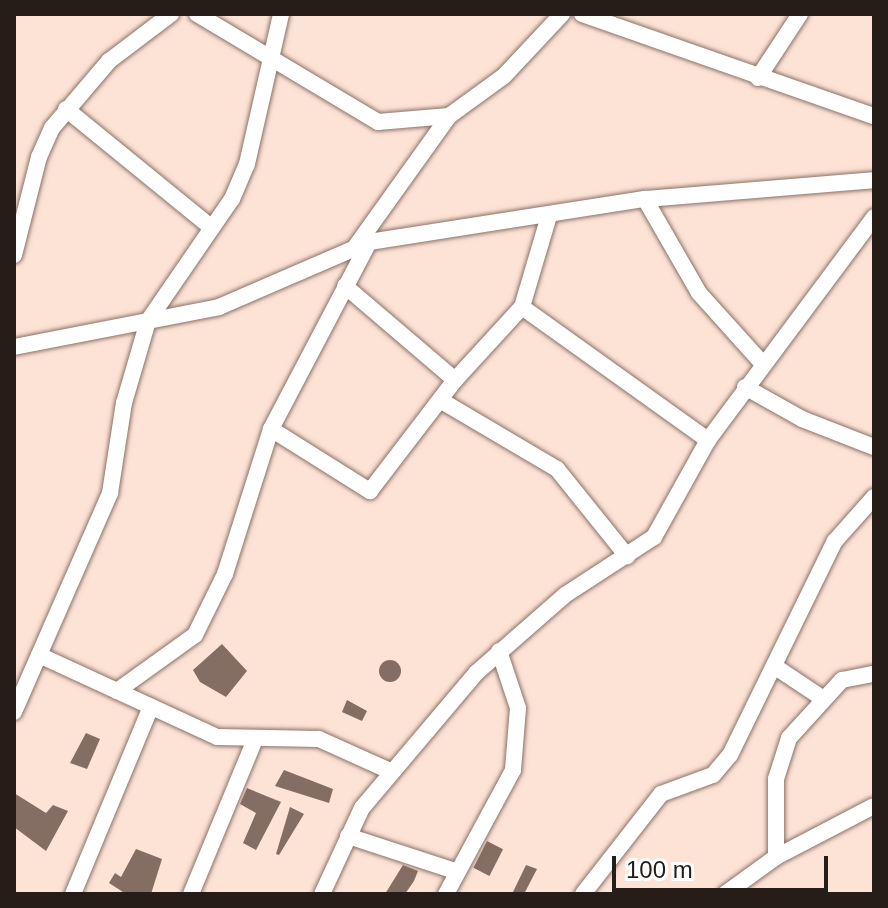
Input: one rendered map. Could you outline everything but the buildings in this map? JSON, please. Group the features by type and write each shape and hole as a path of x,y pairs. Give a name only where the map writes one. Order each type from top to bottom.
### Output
{"street":[{"path":"14,255 39,157 66,109 109,61 171,14"},
{"path":"198,14 269,62 378,122 449,116"},
{"path":"14,712 110,493 124,403 148,321 212,228 247,164 281,14"},
{"path":"117,691 195,635 225,574 271,429 345,286 362,244 449,116 504,76 562,14"},
{"path":"582,14 874,116"},
{"path":"758,78 800,14"},
{"path":"66,109 212,228"},
{"path":"14,347 240,300 362,244 548,219 645,199 874,180"},
{"path":"645,199 699,293 763,364"},
{"path":"271,429 370,491 455,380 522,307 548,219"},
{"path":"322,894 348,836 390,771 499,651 565,595 627,556 662,525 708,440 745,387 873,223"},
{"path":"345,286 455,380"},
{"path":"522,307 708,440"},
{"path":"745,387 802,419 874,447"},
{"path":"440,400 557,469 627,556"},
{"path":"583,894 661,794 718,771 835,541 874,497"},
{"path":"446,894 455,871 495,813 513,770 518,708 499,651"},
{"path":"39,655 217,737 254,742 319,739 390,771"},
{"path":"774,666 822,698"},
{"path":"776,857 781,755 822,698 842,680 874,674"},
{"path":"73,894 151,707"},
{"path":"191,894 254,742"},
{"path":"725,894 776,857 874,806"},
{"path":"348,836 455,871"}]}
